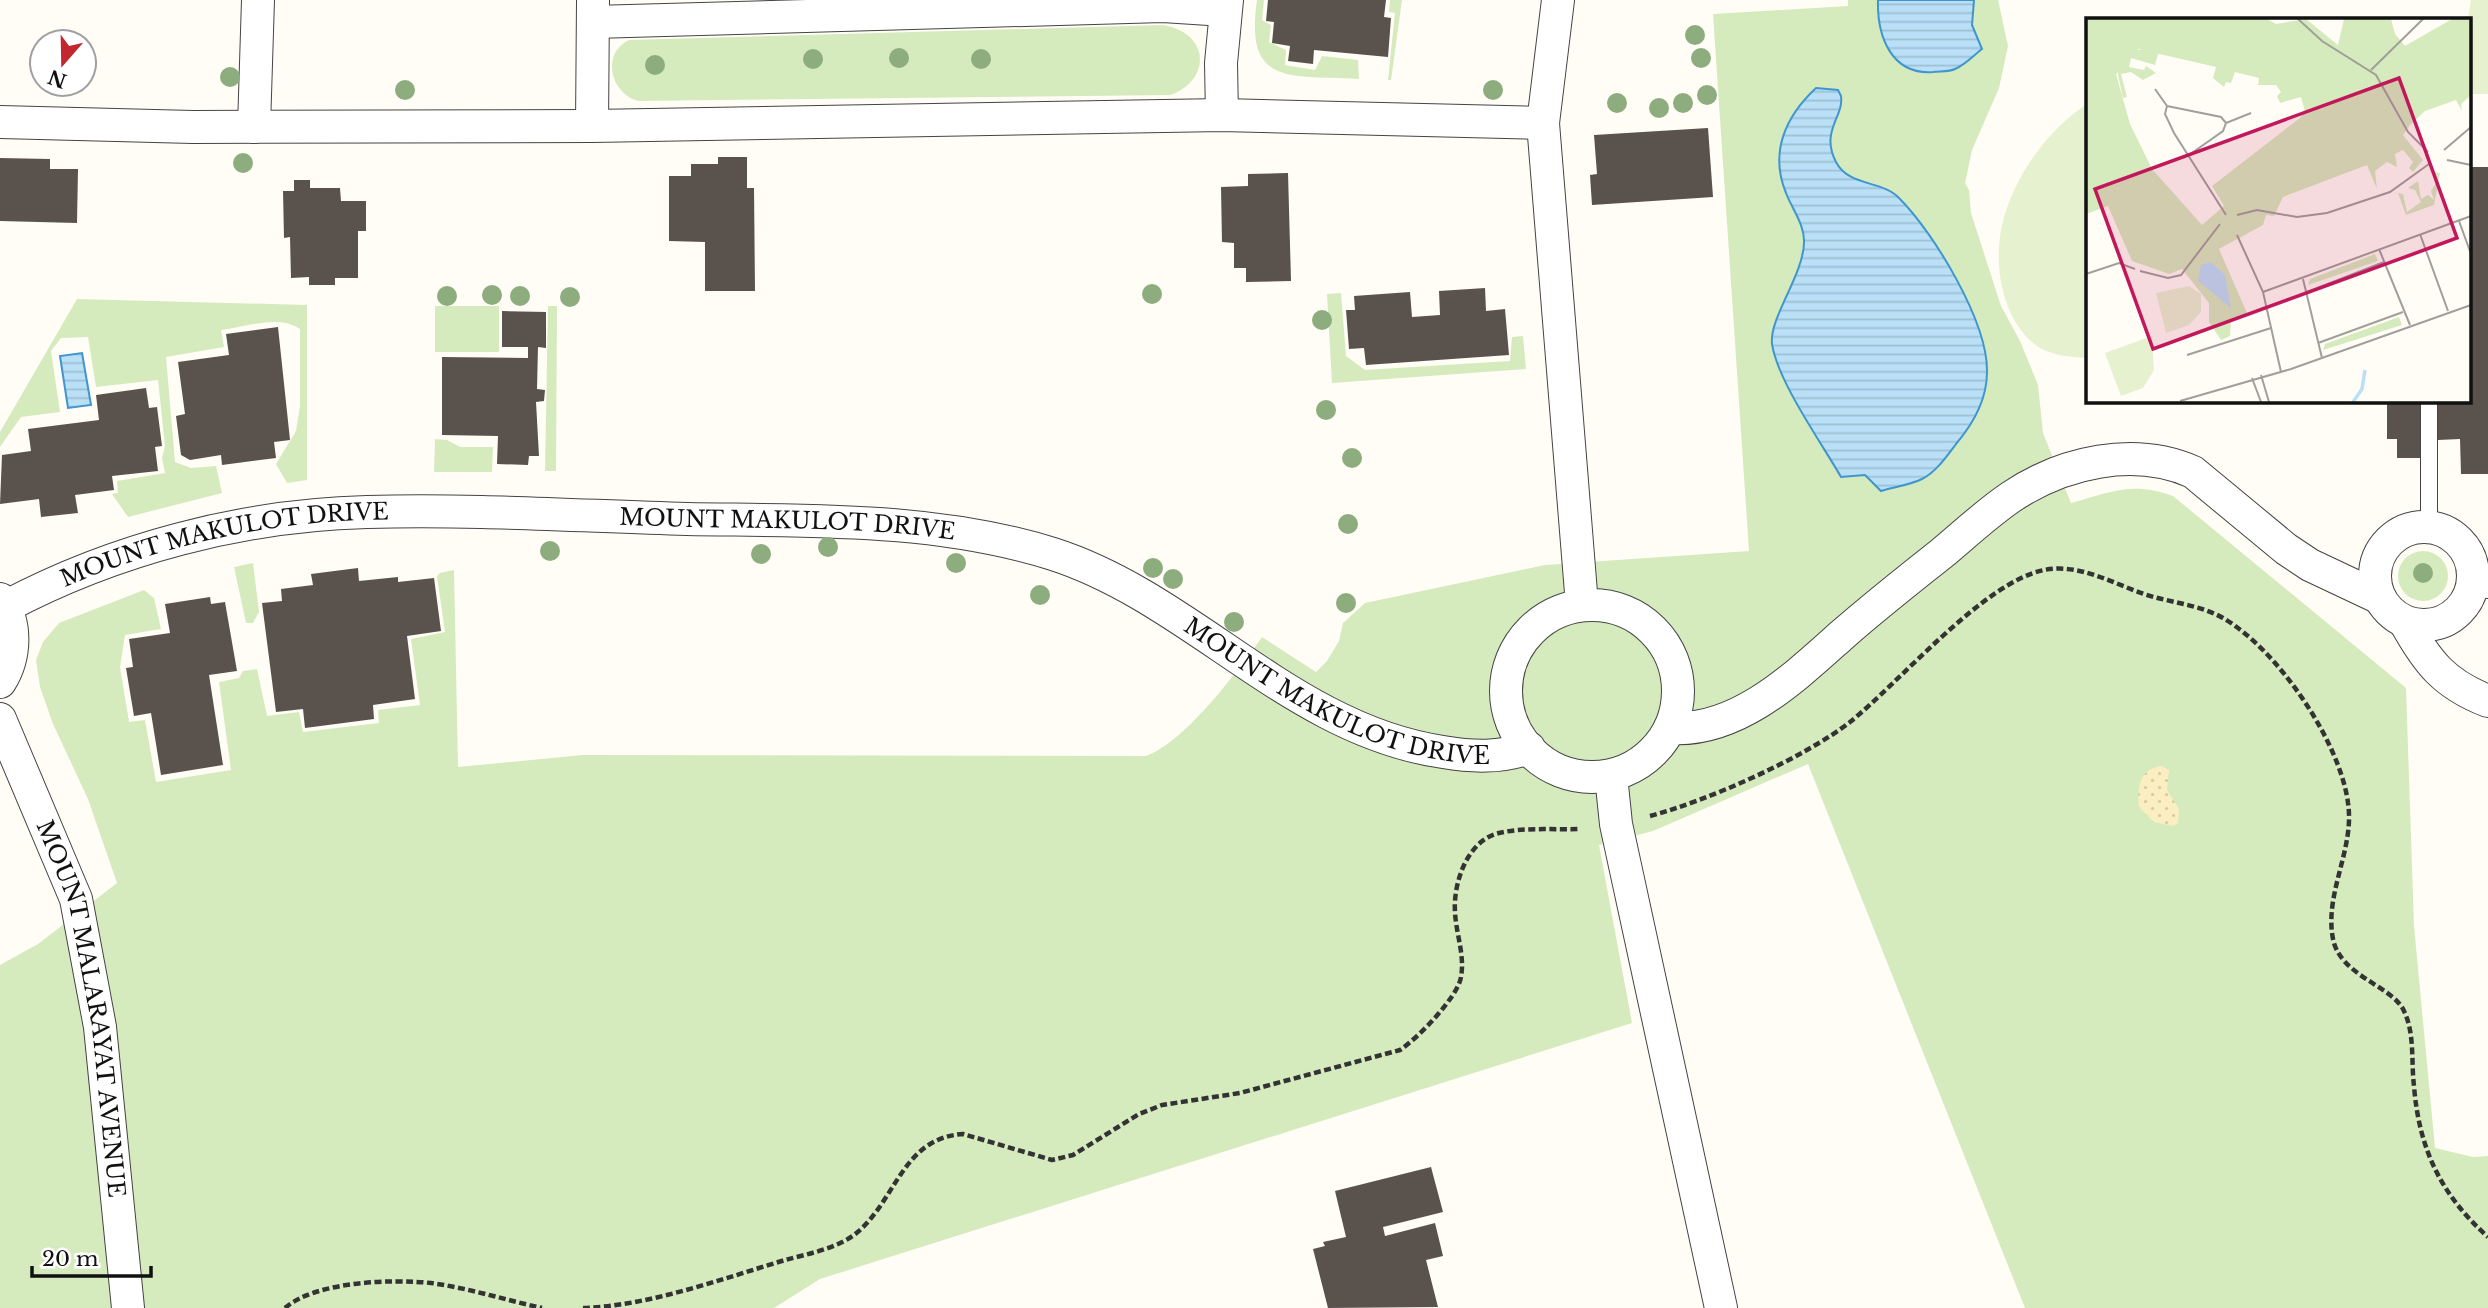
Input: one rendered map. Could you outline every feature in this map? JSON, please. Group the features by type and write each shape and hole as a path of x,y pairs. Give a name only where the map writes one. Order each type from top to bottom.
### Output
{"street":[{"path":"254,127 258,0"},
{"path":"1558,0 1544,123 1583,605"},
{"path":"592,126 593,11 1226,5 1221,63 1222,115"},
{"path":"0,122 254,127 592,126 1222,115 1544,123"},
{"path":"1670,727 1709,726 1754,703 1803,669 1865,615 2011,497 2043,480 2093,463 2129,457 2174,464 2193,472 2286,549 2310,565 2379,598"},
{"name":"MOUNT MAKULOT DRIVE","path":"3,603 155,546 227,528 316,516 365,512 872,523 994,540 1052,554 1101,573 1143,596 1289,692 1367,732 1417,748 1478,757 1510,754 1529,748"},
{"path":"2415,527 2429,527 2451,534 2465,547 2479,589 2456,613 2442,622 2424,625 2406,622 2390,612 2379,598 2374,580 2376,562 2384,545 2398,533 2415,527"},
{"path":"0,682 12,651 12,629 3,603"},
{"name":"MOUNT MAKULOT DRIVE","path":"1583,605 1620,610 1639,618 1660,637 1674,662 1679,691 1675,719 1670,727 1661,744 1639,764 1611,776 1586,777 1561,772 1539,759 1519,737 1508,711 1506,682 1514,654 1531,630 1554,613 1583,605"},
{"path":"2406,622 2423,655 2442,676 2466,692 2488,701"},
{"name":"MOUNT MALARAYAT AVENUE","path":"0,719 76,899 100,1027 128,1308"},
{"path":"1611,776 1616,824 1719,1307"}],"lane":[{"path":"2429,402 2429,527"}],"path":[{"path":"285,1308 313,1292 389,1282 432,1283 542,1308"}],"green space":[{"path":"1257,0 1264,0 1262,20 1271,25 1269,42 1286,50 1285,65 1315,70 1322,56 1358,60 1359,79 1294,75 1278,71 1266,63 1258,49 1255,28"},
{"path":"1390,0 1402,0 1391,80 1388,80 1395,13 1389,12"},
{"path":"1848,0 1998,0 2008,46 1999,88 1972,150 1965,183 1969,190 1971,213 2001,306 2020,341 2038,385 2043,433 2071,503 2110,492 2133,489 2146,489 2173,496 2406,688 2414,926 2435,1148 2473,1157 2488,1156 2488,1308 2025,1308 1808,764 1653,831 1599,845 1632,1023 820,1279 774,1308 0,1308 0,965 38,944 117,883 88,799 53,724 40,687 36,660 43,642 59,623 144,590 154,598 161,629 125,635 120,667 129,722 145,720 156,782 231,770 219,682 239,678 243,671 257,669 267,716 299,712 303,732 379,723 378,710 420,705 411,639 445,632 437,576 454,570 458,767 583,755 1146,756 1161,748 1193,721 1225,686 1262,637 1316,672 1327,661 1339,641 1343,623 1365,603 1545,565 1749,551 1713,14 1848,6"},
{"path":"2471,0 2488,0 2488,94 2470,94 2468,18"},
{"path":"1163,25 1190,37 1200,58 1193,79 1170,95 638,101 621,90 612,72 615,54 620,46 629,40"},
{"path":"2086,105 2086,358 2051,353 2027,337 2017,324 2003,293 1999,258 2002,225 2014,190 2045,141"},
{"path":"1341,293 1346,356 1365,370 1510,361 1512,337 1523,336 1526,369 1332,383 1327,294"},
{"path":"77,299 307,305 307,480 287,483 276,464 296,431 300,406 300,329 282,322 221,330 224,347 166,357 175,462 191,468 216,466 222,493 128,517 112,494 118,493 117,481 165,473 158,380 96,387 88,337 61,338 51,351 60,412 21,417 0,447 0,432"},
{"path":"435,306 499,306 499,352 435,352"},
{"path":"548,306 557,306 556,471 545,471"},
{"path":"435,439 447,440 460,447 493,447 492,472 434,472"},
{"path":"2423,551 2441,558 2448,576 2441,594 2423,601 2405,594 2398,576 2405,558"},
{"path":"253,563 259,612 253,623 246,623 234,567"}],"sand":[{"path":"2162,766 2169,770 2167,790 2179,809 2178,823 2174,826 2154,822 2139,807 2141,780 2149,770"}],"water":[{"path":"1878,0 1974,0 1972,25 1982,49 1950,71 1919,71 1907,67 1889,51 1880,27"},
{"path":"1816,88 1838,90 1841,96 1830,142 1836,162 1849,176 1892,192 1913,213 1942,255 1969,304 1985,352 1985,392 1978,411 1962,436 1927,476 1881,491 1865,475 1841,477 1791,394 1772,344 1772,334 1798,269 1804,243 1800,223 1781,178 1780,149 1783,136 1796,110"},
{"path":"82,353 91,405 68,408 60,356"}],"building":[{"path":"1268,0 1386,0 1384,17 1391,18 1388,57 1314,50 1313,64 1288,61 1290,46 1272,43 1274,22 1266,21"},
{"path":"1708,128 1713,197 1592,205 1590,175 1597,174 1594,135"},
{"path":"718,157 747,157 747,188 754,188 755,291 705,291 705,242 669,241 669,176 691,176 691,164 718,164"},
{"path":"0,158 50,159 50,169 78,169 77,223 0,221"},
{"path":"2470,167 2488,167 2488,474 2461,474 2460,439 2438,440 2438,458 2397,458 2397,439 2387,439 2387,402 2470,402"},
{"path":"1288,173 1291,281 1246,282 1246,268 1234,268 1234,243 1222,242 1221,187 1248,186 1248,174"},
{"path":"294,180 310,180 310,188 340,188 341,201 366,201 366,231 358,231 358,278 335,278 335,285 309,285 309,277 291,278 290,237 284,238 283,191 294,191"},
{"path":"1485,288 1486,311 1505,309 1509,355 1366,365 1364,348 1349,349 1346,310 1355,310 1354,296 1410,292 1412,317 1440,315 1439,291"},
{"path":"502,311 546,312 546,348 538,347 537,389 545,390 544,401 536,402 539,456 529,456 528,465 497,464 498,436 442,435 442,357 528,358 528,347 502,347"},
{"path":"278,327 290,440 274,442 276,458 222,465 221,455 190,460 181,455 176,416 185,414 178,362 229,355 226,334"},
{"path":"146,388 149,408 157,407 162,446 155,447 158,471 112,476 114,490 75,495 78,513 41,517 39,499 0,504 2,455 31,451 28,429 99,420 96,395"},
{"path":"358,568 359,581 398,577 398,582 434,578 441,631 407,636 415,699 373,705 374,719 305,728 303,709 276,712 262,603 282,601 281,589 313,585 311,574"},
{"path":"210,597 211,604 225,602 237,671 209,675 223,765 161,775 151,713 134,716 126,668 133,667 129,639 170,633 165,604"},
{"path":"1431,1167 1443,1212 1383,1227 1385,1236 1435,1223 1443,1256 1426,1260 1438,1307 1328,1308 1313,1249 1325,1246 1323,1242 1346,1237 1335,1191"}]}
